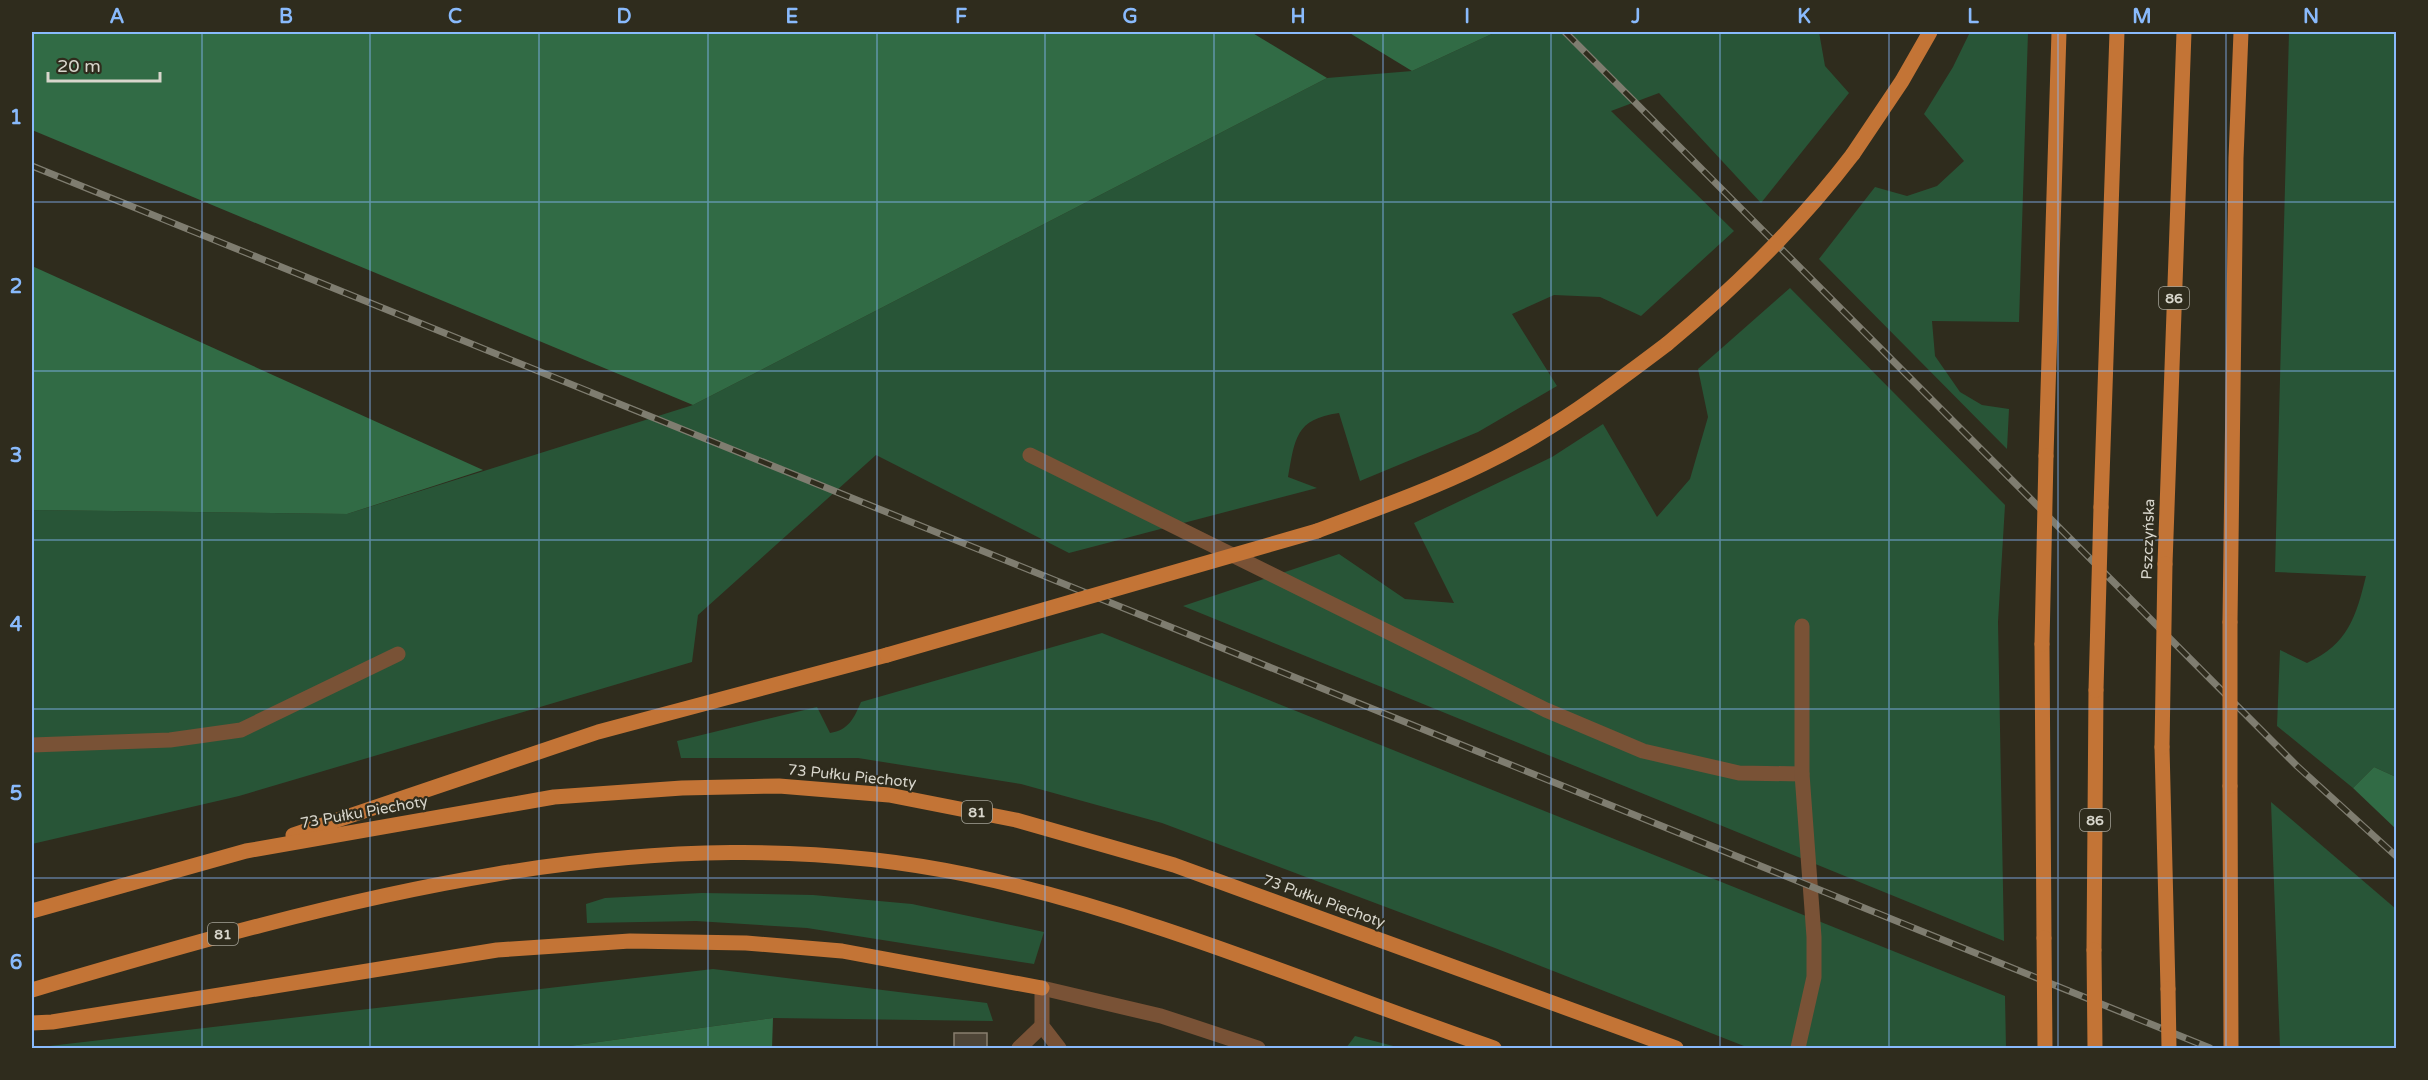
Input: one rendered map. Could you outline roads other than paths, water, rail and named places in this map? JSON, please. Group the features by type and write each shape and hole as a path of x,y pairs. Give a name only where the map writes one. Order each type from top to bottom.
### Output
{"main road":[{"path":"246,851 598,732 887,655 1317,531 1483,464 1545,430 1614,384 1667,344 1754,269 1820,196 1853,154 1902,81 1930,32"},
{"path":"2045,1048 2042,644 2059,32"},
{"name":"86","path":"2095,1048 2096,690 2117,32"},
{"name":"Pszczyńska","path":"2169,1048 2162,747 2164,564 2184,32"},
{"path":"2231,1048 2230,622 2236,158 2241,32"},
{"name":"73 Pułku Piechoty","path":"32,911 246,851 554,797 682,788 779,786 889,795 1016,820 1174,865 1676,1048"},
{"name":"81","path":"32,990 246,927 417,888 571,863 697,852 800,853 878,859 970,875 1097,909 1227,950 1448,1032"},
{"path":"32,1023 52,1022 497,950 630,941 746,943 842,951 1042,988"},
{"path":"1448,1032 1472,1048"},
{"path":"1448,1032 1494,1048"}],"street":[{"path":"1030,454 1546,710 1643,752 1738,773 1802,774"},
{"path":"1798,1048 1814,977 1814,927 1802,774 1802,626"},
{"path":"32,745 170,740 241,730 398,654"},
{"path":"1059,1048 1042,1026 1042,988 1161,1016 1258,1048"},
{"path":"1019,1048 1042,1026"}],"railway":[{"path":"1565,32 2297,766 2396,856"},
{"path":"32,166 2210,1048"}]}
